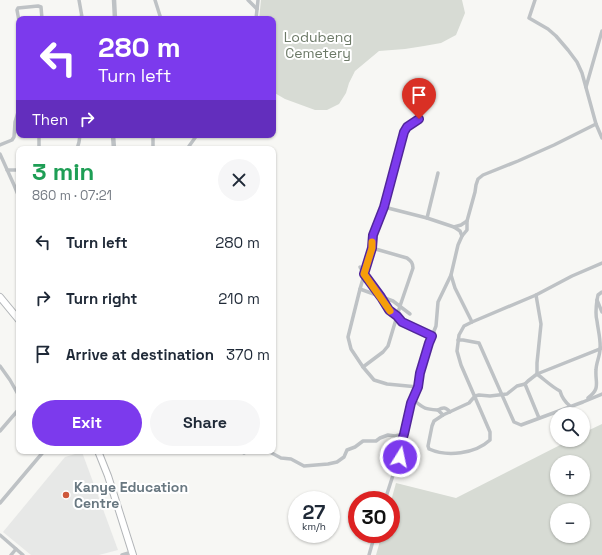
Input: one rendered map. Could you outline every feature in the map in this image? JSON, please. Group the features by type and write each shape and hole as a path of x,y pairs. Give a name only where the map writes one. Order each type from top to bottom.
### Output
{"highway":[{"path":"0,297 16,316"},
{"path":"99,454 133,554"}],"street":[{"path":"79,0 82,16"},
{"path":"114,0 115,16"},
{"path":"154,0 160,16"},
{"path":"248,0 257,9"},
{"path":"256,16 258,0"},
{"path":"535,0 529,18 548,29 556,36 580,68 596,124 602,138"},
{"path":"18,16 18,8 36,6 41,7 42,16"},
{"path":"586,88 602,31"},
{"path":"0,145 12,140 14,137 16,119"},
{"path":"418,387 387,384 374,380 363,367 351,348 348,337 372,248 373,235 384,207 404,132 407,127 419,119"},
{"path":"388,491 400,457 401,443 414,395 418,387 420,373 436,326 438,302 451,275 458,245 462,236 467,230 467,221 478,179 483,175 554,145 596,124"},
{"path":"189,146 196,138"},
{"path":"0,154 16,189"},
{"path":"7,170 16,170"},
{"path":"427,218 438,173"},
{"path":"384,207 427,218 454,227 460,231 462,236"},
{"path":"454,227 461,226 467,221"},
{"path":"363,367 388,346 413,265 412,261 404,257 372,248"},
{"path":"474,396 470,403 450,412 434,422 428,446 429,449 442,453 454,454 470,451 486,444 490,440 490,432 461,365 457,351 458,340 464,326 536,295 572,276 602,263"},
{"path":"360,268 389,310 402,322 432,336"},
{"path":"451,275 455,288 472,322"},
{"path":"447,283 455,288"},
{"path":"360,289 393,301 410,314"},
{"path":"583,402 592,395 597,387 596,370 601,348 596,308 598,296 602,292"},
{"path":"536,295 541,324 537,374"},
{"path":"597,300 602,312"},
{"path":"458,340 479,343 514,422 521,425 602,394"},
{"path":"474,396 507,394 517,386 525,384 537,374 601,348"},
{"path":"0,366 16,391"},
{"path":"537,374 551,386 560,391 565,402 570,406"},
{"path":"525,384 539,418"},
{"path":"413,402 426,409 438,410 441,408 447,408 450,412"},
{"path":"438,410 443,416"},
{"path":"0,431 16,413"},
{"path":"0,423 4,426"},
{"path":"274,454 281,458 291,459 304,466 328,464 337,462 344,456 347,450 355,447 363,441 376,440 388,435 395,436 404,434"},
{"path":"395,436 401,443"},
{"path":"0,502 41,454"},
{"path":"0,535 23,555"},
{"path":"369,555 372,543"},
{"path":"11,555 16,549"},
{"path":"122,555 133,554"}],"shaded area":[{"name":"Kanye Education Centre","path":"75,454 83,454 118,550 99,555 31,555 3,532 65,457"}],"green space":[{"name":"Lodubeng Cemetery","path":"261,0 462,0 465,13 456,35 441,43 405,49 379,51 355,71 346,93 339,104 327,110 315,110 285,99 276,94 276,16 259,16"},
{"path":"602,424 602,555 376,555 379,543 400,543 400,491 394,491 396,483 456,498 556,447 590,447 590,430"}],"slow traffic":[{"path":"372,242 372,248 364,274 366,279 390,311"}],"place":[{"name":"Kanye Education Centre","path":"66,495"}],"route":[{"path":"400,457 401,443 411,403 418,387 420,373 432,336 402,322 389,310 381,297 366,279 364,274 372,248 373,235 384,207 404,132 407,127 419,119"}]}
